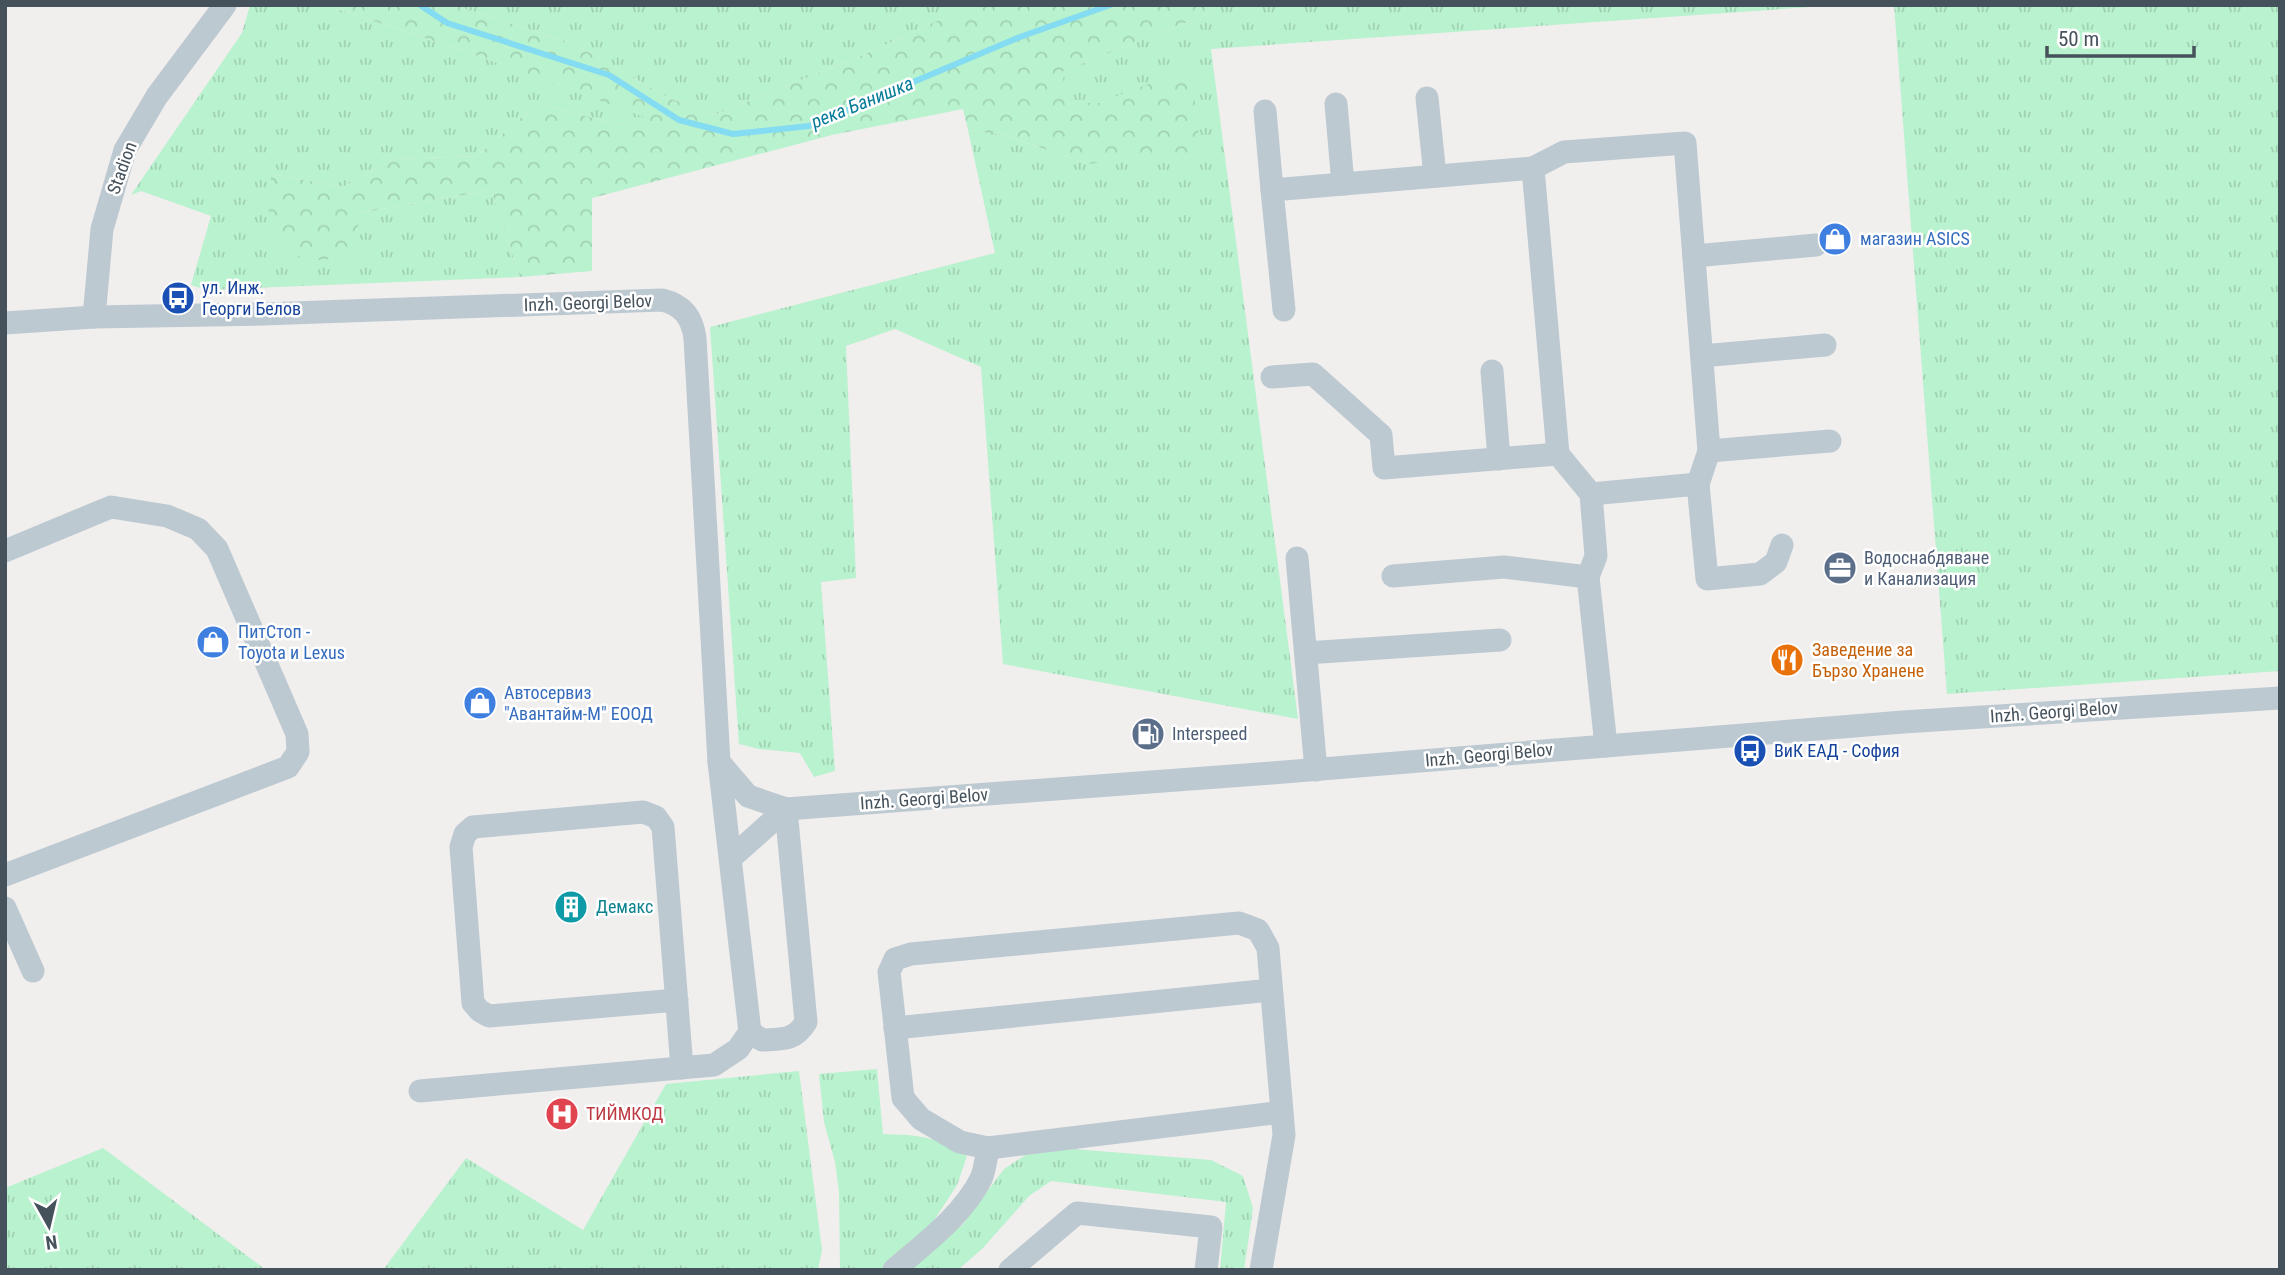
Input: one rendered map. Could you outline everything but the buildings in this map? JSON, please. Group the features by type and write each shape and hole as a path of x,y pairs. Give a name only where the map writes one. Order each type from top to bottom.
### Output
{"street":[{"name":"Stadion","path":"94,317 102,229 125,150 157,96 225,5"},
{"path":"1427,98 1434,176"},
{"path":"1336,104 1343,184"},
{"path":"1265,111 1284,310"},
{"path":"1272,190 1533,168 1564,152 1685,143 1709,451 1698,484 1707,579 1759,574 1776,562 1782,545"},
{"path":"1533,168 1558,454 1591,494 1596,556 1588,577 1606,746"},
{"path":"1694,256 1816,245"},
{"name":"Inzh. Georgi Belov","path":"5,323 94,317 662,300 673,303 690,317 695,338 719,761 748,796 786,809 1903,722 2280,698"},
{"path":"1702,356 1825,345"},
{"path":"1492,371 1499,459"},
{"path":"1272,377 1313,374 1381,435 1384,468 1558,454"},
{"path":"1709,451 1829,441"},
{"path":"1591,494 1698,484"},
{"path":"5,551 111,507 167,516 198,529 217,549 297,734 298,752 288,767 5,875"},
{"path":"1297,558 1316,769"},
{"path":"1393,576 1504,567 1588,577"},
{"path":"1306,653 1500,640"},
{"path":"420,1091 714,1065 738,1049 750,1032 719,761"},
{"path":"732,857 786,809"},
{"path":"750,1032 762,1040 787,1039 799,1033 806,1022 786,809"},
{"path":"677,1000 489,1016 480,1011 473,1003 461,847 465,834 473,827 643,812 656,817 663,827 677,1000 682,1068"},
{"path":"5,908 33,971"},
{"path":"1261,1270 1283,1135 1282,1112 1268,948 1258,930 1239,923 911,954 895,959 889,972 903,1098 921,1119 960,1142 988,1148 1282,1112"},
{"path":"895,1028 1272,990"},
{"path":"894,1270 937,1233 962,1206 982,1178 988,1148"},
{"path":"1010,1270 1077,1213 1211,1227 1206,1270"}],"green space":[{"path":"250,5 325,5 473,54 646,117 620,125 544,105 522,117 477,156 394,159 343,187 271,174 360,213 491,190 520,277 207,290 191,285 211,216 141,191 131,195 242,33"},
{"path":"325,5 454,5 574,44 667,97 714,115 861,56 972,5 1219,5 1210,13 1063,71 1064,103 1100,103 1191,67 1201,153 1088,164 1004,135 968,130 963,109 832,135 592,198 592,271 520,277 491,190 360,213 354,257 307,261 267,237 271,174 343,187 394,159 477,156 522,117 544,105 620,125 644,117 473,54"},
{"path":"454,5 972,5 861,56 714,115 667,97 574,44"},
{"path":"1219,5 1840,5 1211,49 1298,719 1003,664 981,367 895,329 846,346 856,578 821,582 835,771 814,777 800,753 739,744 710,327 995,253 968,130 1004,135 1088,164 1191,68 1100,103 1063,103 1063,71 1210,13"},
{"path":"1894,5 2280,5 2280,671 1947,694"},
{"path":"877,1069 883,1134 927,1138 946,1144 967,1156 957,1185 931,1225 883,1270 840,1270 839,1192 835,1162 824,1122 819,1074"},
{"path":"799,1071 822,1250 818,1270 383,1270 466,1158 583,1230 666,1084"},
{"path":"103,1148 266,1270 5,1270 5,1188"},
{"path":"1073,1149 1211,1160 1243,1176 1253,1208 1244,1270 1220,1270 1226,1202 1051,1181 1029,1196 982,1249 958,1270 909,1270 963,1224 1004,1169 1027,1154"}],"waterway":[{"name":"река Банишка","path":"420,5 447,23 609,75 679,120 733,134 809,126 1020,37 1110,5"}],"place":[{"name":"магазин ASICS","path":"1835,239"},
{"name":"ул. Инж. Георги Белов","path":"178,298"},
{"name":"Водоснабдяване и Канализация","path":"1840,568"},
{"name":"ПитСтоп - Toyota и Lexus","path":"213,642"},
{"name":"Заведение за Бързо Хранене","path":"1787,660"},
{"name":"Автосервиз \"Авантайм-М\" ЕООД","path":"480,703"},
{"name":"Interspeed","path":"1148,734"},
{"name":"ВиК ЕАД - София","path":"1750,751"},
{"name":"Демакс","path":"571,907"},
{"name":"ТИЙМКОД","path":"562,1114"}]}
